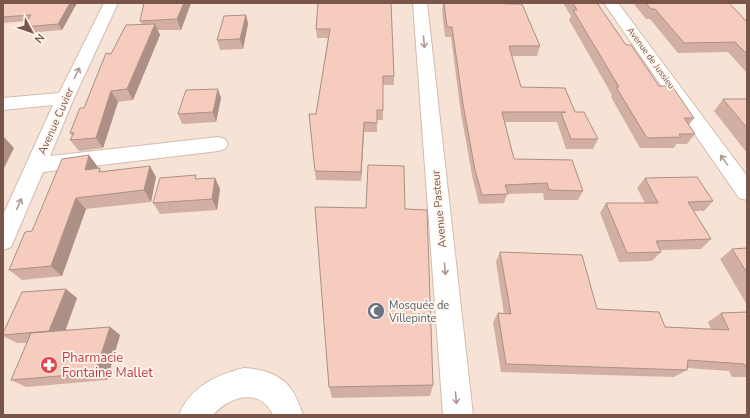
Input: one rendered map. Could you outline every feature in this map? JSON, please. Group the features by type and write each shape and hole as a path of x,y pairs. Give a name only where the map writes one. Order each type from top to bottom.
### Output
{"street":[{"name":"Avenue Cuvier","path":"3,240 65,98 111,3"},
{"name":"Avenue Pasteur","path":"420,3 458,415"},
{"name":"Avenue de Jussieu","path":"611,3 747,192"},
{"path":"3,104 65,98"},
{"path":"36,165 218,144"},
{"path":"194,415 199,407 211,395 225,387 239,382 254,382 267,386 278,394 286,406 288,415"}],"shaded area":[{"path":"3,3 747,3 747,415 3,415"}],"building":[{"path":"3,3 70,3 58,24 23,27 31,15 3,17"},
{"path":"144,3 184,3 177,19 140,21"},
{"path":"318,3 391,3 394,76 383,76 383,110 377,110 377,123 364,122 361,172 315,171 309,114 316,114 330,29 316,29"},
{"path":"444,3 522,4 540,46 509,46 521,87 565,88 575,112 584,112 598,139 571,139 561,113 566,112 502,112 514,159 572,160 583,191 549,190 547,183 505,185 508,194 482,195 475,170 463,104 452,27 447,27"},
{"path":"573,3 597,3 626,45 631,45 659,86 672,86 694,118 684,118 695,134 679,134 681,137 647,138 616,87 619,87 573,10 577,10"},
{"path":"646,3 729,3 747,22 747,54 735,42 684,43 655,9 651,9"},
{"path":"246,15 240,39 217,40 224,16"},
{"path":"155,24 127,89 111,91 96,138 70,140 74,133 70,133 80,108 84,108 106,53 111,54 126,25"},
{"path":"218,89 213,112 178,114 186,90"},
{"path":"723,99 747,99 747,128"},
{"path":"89,155 85,170 100,168 99,172 150,166 144,190 76,198 51,266 9,270 25,232 32,231 62,159"},
{"name":"Mosquée de Villepinte","path":"368,165 404,166 405,209 427,210 433,385 329,387 315,207 366,208"},
{"path":"196,175 195,179 215,178 212,199 153,203 160,178"},
{"path":"697,177 713,201 688,202 711,239 656,241 661,252 627,253 606,203 658,203 645,178"},
{"path":"747,248 747,273 732,249"},
{"path":"500,252 582,255 597,309 659,312 665,327 729,330 721,313 747,312 747,369 744,364 688,360 687,370 506,364 498,313 511,314"},
{"path":"66,289 49,331 3,335 22,292"},
{"path":"110,327 95,373 11,380 31,333"}],"place":[{"name":"Mosquée de Villepinte","path":"376,311"},
{"name":"Pharmacie Fontaine Mallet","path":"49,365"}]}
